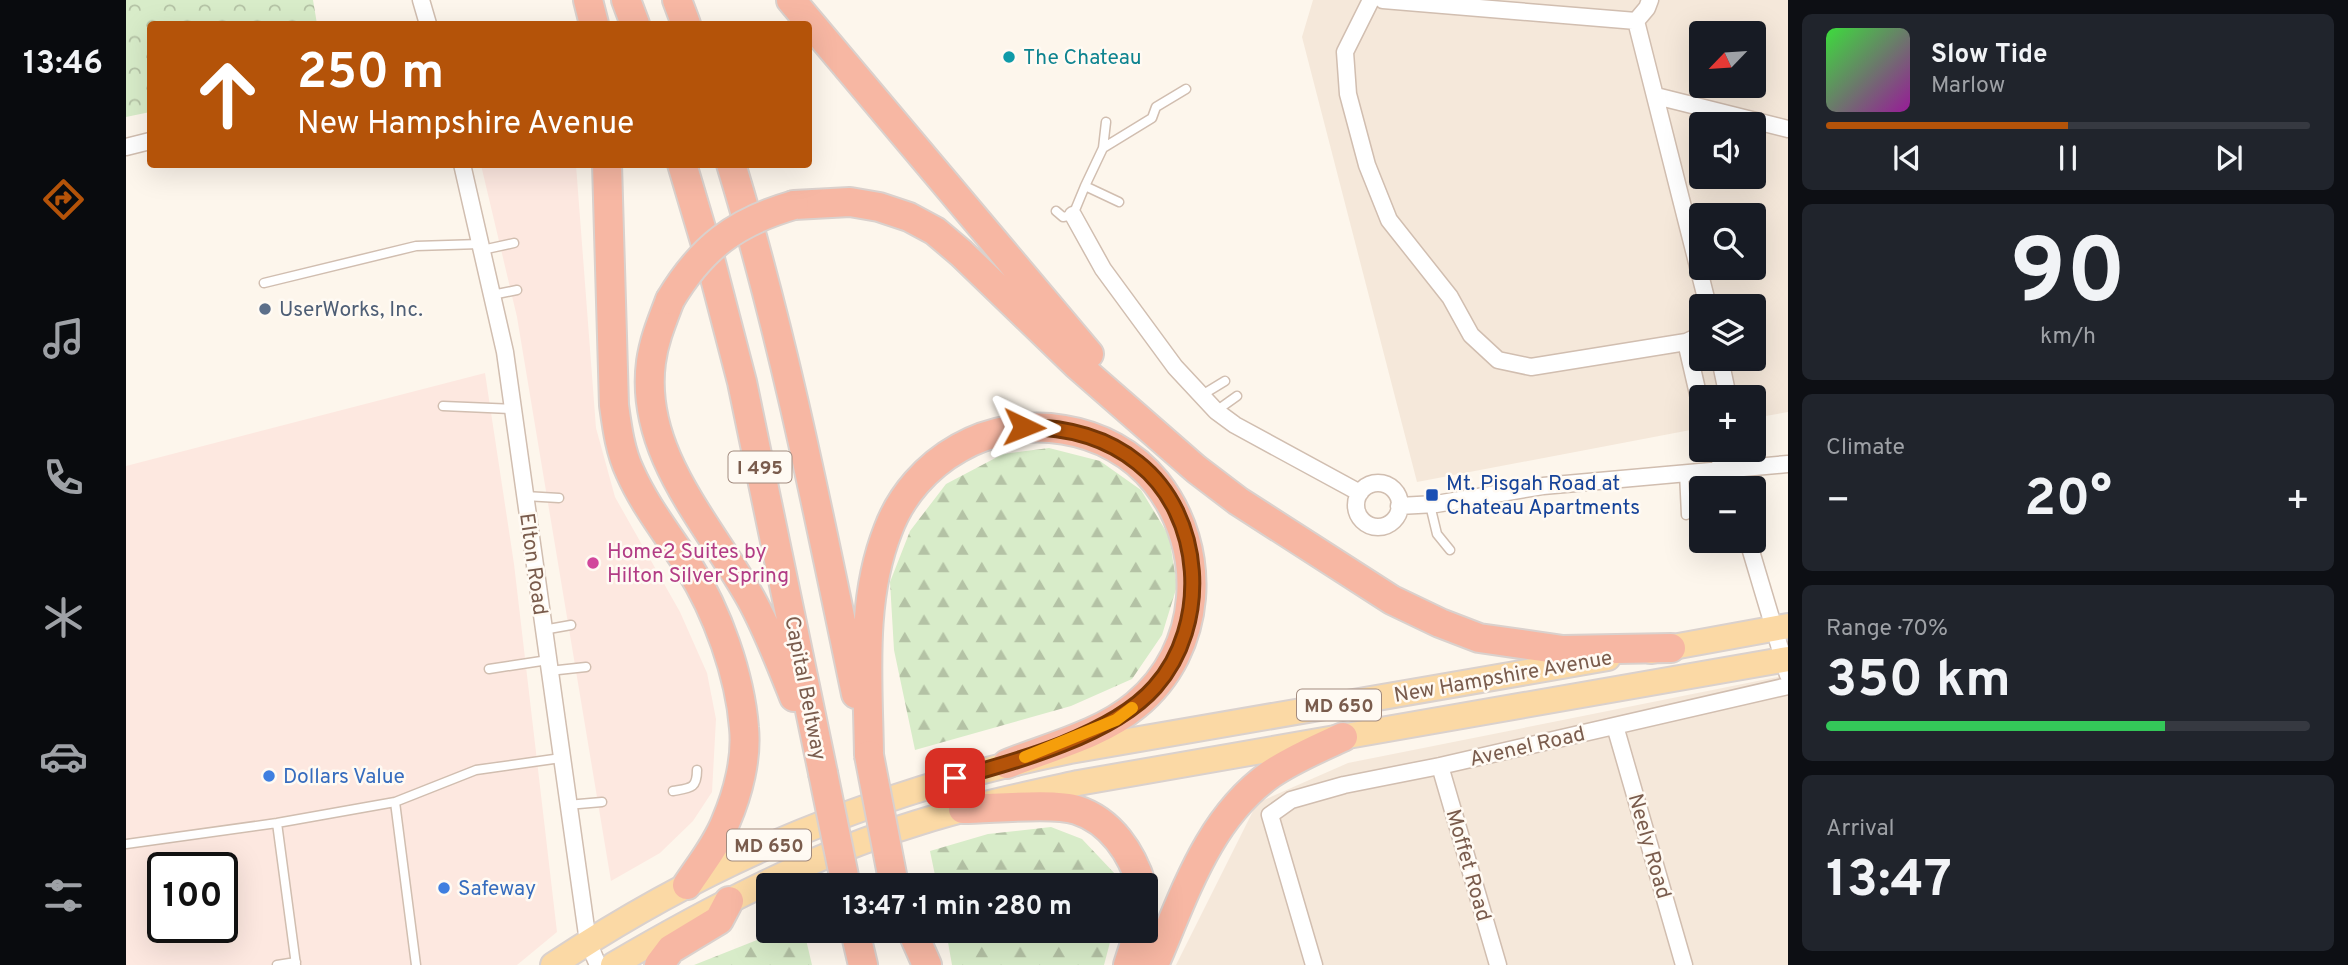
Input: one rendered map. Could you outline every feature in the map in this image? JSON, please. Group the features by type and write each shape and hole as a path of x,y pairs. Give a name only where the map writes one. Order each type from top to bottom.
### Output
{"highway":[{"path":"588,0 593,21"},
{"path":"625,0 634,21"},
{"path":"677,0 685,21"},
{"path":"791,0 809,21"},
{"path":"812,25 1088,354 1196,469"},
{"path":"607,168 614,405 619,438 629,470 646,502 690,569 718,625 738,690 744,729 743,763 726,822 718,839 687,885"},
{"name":"Capital Beltway","path":"683,168 742,382 843,873"},
{"name":"I 495","path":"733,168 788,371 892,873"},
{"path":"823,773 765,626 666,457 654,425 650,394 651,363 657,331 684,276 719,239 745,223 794,205 823,202 860,204 909,217 934,231 961,253 1077,365 1196,469 1238,501 1392,600 1479,638 1563,650 1671,648"},
{"path":"869,755 868,621 872,585 889,527 903,501 921,476 943,457 969,442 996,432 1024,427 1073,430 1117,449 1138,463 1170,501 1190,554 1193,584 1190,614 1182,642 1169,667 1155,687 1136,705 1116,720 1007,764"},
{"path":"1154,965 1200,860 1228,813 1272,773 1343,737"},
{"path":"963,809 1075,809 1092,816 1111,831 1125,847 1138,873"},
{"path":"659,965 671,949 719,920 729,901"},
{"path":"852,965 853,943"},
{"path":"857,943 863,965"},
{"path":"907,943 912,965"},
{"path":"917,943 927,965"},
{"path":"1128,965 1135,943"}],"main road":[{"name":"New Hampshire Avenue","path":"553,965 587,942 687,885 754,852 853,810 1007,764 1781,627"},
{"name":"New Hampshire Avenue","path":"613,965 762,883 861,843 963,809 1078,783 1786,665"}],"street":[{"path":"421,0 427,21"},
{"path":"1371,0 1345,52 1348,94 1367,165 1389,220 1450,297 1471,335 1498,360 1531,367 1689,339"},
{"path":"1383,0 1636,21"},
{"path":"1636,21 1650,0"},
{"path":"1636,21 1706,294"},
{"path":"1656,96 1788,129"},
{"path":"126,147 147,142"},
{"name":"Elton Road","path":"463,168 505,352 587,942 598,965"},
{"path":"1073,215 1119,291 1175,367 1216,411 1235,425 1360,493"},
{"path":"1722,462 1729,476"},
{"path":"1727,469 1730,462"},
{"path":"1399,506 1430,505 1543,486 1788,464"},
{"path":"1380,483 1394,491 1399,506 1394,520 1388,524 1372,526 1359,516 1356,501 1365,487 1380,483"},
{"path":"1753,553 1781,627 1786,665"},
{"name":"Avenel Road","path":"1314,965 1270,815 1291,800 1344,785 1440,766 1788,686"},
{"name":"Neely Road","path":"1615,726 1684,965"},
{"name":"Moffet Road","path":"1440,766 1498,965"}],"lane":[{"path":"1103,148 1152,118 1156,107 1186,89"},
{"path":"1056,211 1063,217 1073,215 1103,148 1106,122"},
{"path":"1085,186 1119,202"},
{"path":"264,283 416,246 481,247 514,243"},
{"path":"492,295 517,290"},
{"path":"1202,395 1225,381"},
{"path":"1216,411 1237,397"},
{"path":"443,406 513,409"},
{"path":"1684,472 1686,514"},
{"path":"525,496 559,498"},
{"path":"1430,505 1437,534 1450,550"},
{"path":"543,630 571,625"},
{"path":"489,669 586,667"},
{"path":"126,844 277,823 395,802 476,770 561,758"},
{"path":"673,791 693,786 697,781 697,770"},
{"path":"395,802 416,965"},
{"path":"567,805 602,802"},
{"path":"277,823 296,963 277,965"}],"shaded area":[{"path":"1313,0 1788,0 1788,412 1766,416 1766,385 1689,385 1689,430 1417,482 1302,37"},
{"path":"482,168 576,168 596,428 615,497 680,612 707,673 716,719 712,792 693,821 660,853 611,881 517,317"},
{"path":"485,373 514,564 557,932 517,965 126,965 126,466"},
{"path":"1788,675 1788,965 1176,965 1257,803 1348,763"}],"green space":[{"path":"126,0 313,0 316,21 147,21 147,113 126,117"},
{"path":"1049,448 1100,461 1141,490 1169,536 1177,586 1162,635 1132,679 1071,706 915,750 894,650 890,582 910,531 946,484 1003,454"},
{"path":"1051,827 1082,839 1114,873 935,873 930,851 988,834"},
{"path":"756,940 756,943 807,943 812,965 694,965"},
{"path":"948,943 1110,943 1104,965 952,965"}],"slow traffic":[{"path":"1025,757 1116,720 1132,708"}],"place":[{"name":"The Chateau","path":"1009,57"},
{"name":"UserWorks, Inc.","path":"265,309"},
{"name":"Mt. Pisgah Road at Chateau Apartments","path":"1432,495"},
{"name":"Home2 Suites by Hilton Silver Spring","path":"593,563"},
{"name":"Dollars Value","path":"269,776"},
{"name":"Safeway","path":"444,888"}],"route":[{"path":"955,778 1007,764 1116,720 1155,687 1169,667 1182,642 1190,614 1193,584 1190,554 1170,501 1155,480 1138,463 1094,438 1073,430 1024,427"}]}
